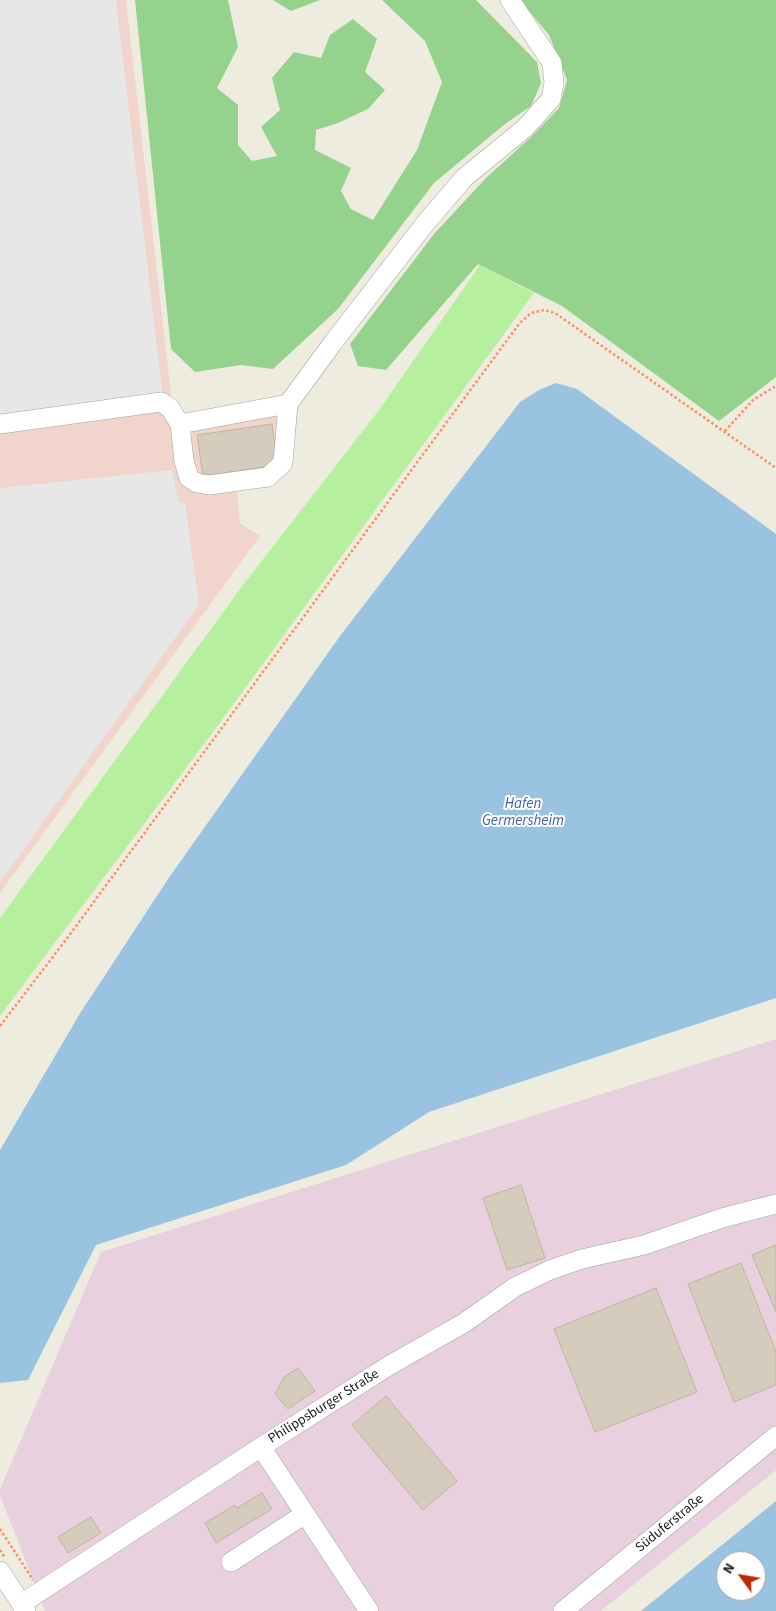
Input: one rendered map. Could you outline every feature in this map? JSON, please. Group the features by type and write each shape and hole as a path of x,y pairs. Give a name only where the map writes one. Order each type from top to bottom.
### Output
{"street":[{"path":"0,424 161,402 170,408 180,424 184,461 189,478 197,483 209,485 268,477 283,463 288,404 332,344 418,232 464,178 526,128 551,99 554,83 552,63 510,0"},
{"path":"180,424 288,404"},
{"name":"Philippsburger Straße","path":"23,1607 40,1591 261,1447 390,1366 464,1323 515,1286 550,1270 582,1259 644,1246 722,1218 776,1204"},
{"name":"Süduferstraße","path":"563,1611 776,1436"},
{"path":"261,1447 369,1611"},
{"path":"231,1562 305,1514"},
{"path":"0,1571 23,1607"}],"path":[{"path":"0,1026 68,937 292,630 519,324 531,313 544,310 555,313 776,468"},
{"path":"725,431 753,400 776,386"},
{"path":"0,1529 40,1591"}],"shaded area":[{"path":"0,0 126,0 172,403 167,417 170,427 288,404 289,472 237,491 240,523 260,536 0,893"},
{"path":"0,0 116,0 163,398 0,419"},
{"path":"172,470 179,503 185,502 199,605 0,882 0,488"},
{"path":"776,1039 776,1470 601,1611 45,1611 0,1495 0,1489 101,1252"}],"green space":[{"path":"135,0 228,0 238,47 217,88 238,105 238,145 252,161 277,156 261,127 280,110 272,78 294,52 321,58 330,35 353,19 377,39 365,72 385,90 368,109 338,123 316,130 315,150 351,168 341,191 351,209 373,220 417,150 442,82 425,41 382,0 476,0 537,62 541,83 531,106 505,124 434,183 338,309 273,369 241,365 195,372 171,349"},
{"path":"273,0 320,0 291,11"},
{"path":"520,0 776,0 776,377 719,421 562,306 478,264 386,370 358,366 350,344 434,234 486,178 531,137 559,108 567,80 549,35"},
{"path":"480,265 534,293 219,724 0,1016 0,918 243,585 379,410"}],"water":[{"name":"Hafen Germersheim","path":"556,383 577,389 776,534 776,998 429,1112 346,1165 96,1245 28,1380 0,1383 0,1150 79,1015 168,879 340,636 520,402 539,390"},
{"path":"776,1501 776,1611 641,1611"}],"building":[{"path":"272,424 277,465 203,476 197,435"},
{"path":"521,1185 545,1258 507,1270 483,1198"},
{"path":"776,1245 776,1312 752,1255"},
{"path":"741,1263 776,1352 776,1385 734,1402 688,1284"},
{"path":"656,1288 697,1392 595,1432 554,1329"},
{"path":"298,1368 315,1391 288,1409 275,1394 284,1377"},
{"path":"386,1396 457,1481 423,1510 352,1425"},
{"path":"262,1493 272,1509 216,1543 205,1523 235,1505 237,1508"},
{"path":"91,1517 101,1533 68,1553 58,1537"}]}
